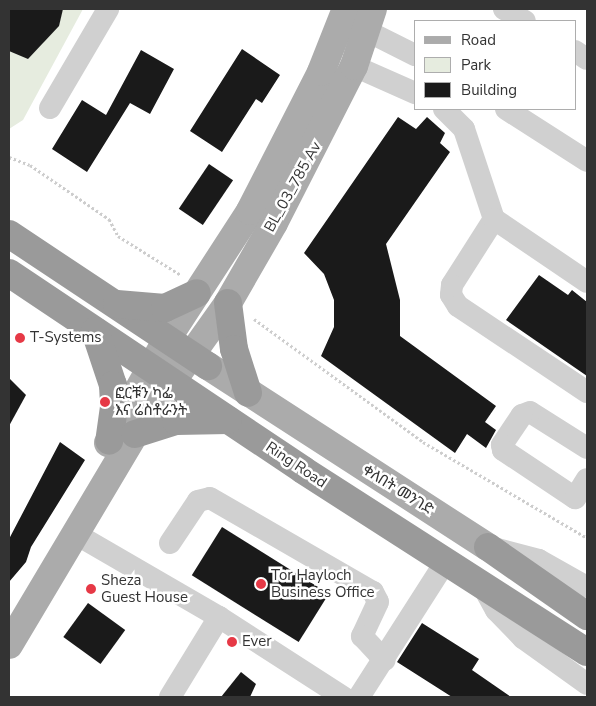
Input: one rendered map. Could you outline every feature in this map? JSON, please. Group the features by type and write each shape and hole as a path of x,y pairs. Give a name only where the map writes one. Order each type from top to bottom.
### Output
{"highway":[{"path":"9,234 200,361"},
{"name":"Ring Road","path":"9,273 228,420 587,652"},
{"path":"114,304 165,308 198,290"},
{"path":"228,303 234,348 248,393"},
{"path":"95,331 112,385 114,407 109,441"},
{"path":"135,434 176,421 228,420"},
{"name":"ቀለበት መንገድ","path":"488,547 587,616"}],"main road":[{"name":"BL_03_785 Av","path":"346,9 321,72 279,158 250,211 167,339 162,376 200,361 228,303 302,172 354,66 369,20"},
{"name":"ቀለበት መንገድ","path":"200,361 488,547"},
{"path":"9,645 74,532 135,434 162,376"},
{"path":"9,608 109,441 162,376"}],"street":[{"path":"50,108 108,9"},
{"path":"504,9 523,20"},
{"path":"369,20 414,54"},
{"path":"576,52 587,59"},
{"path":"354,66 414,93"},
{"path":"445,110 464,129 494,219 587,282"},
{"path":"508,110 587,161"},
{"path":"494,219 452,285 451,295 458,306 587,392"},
{"path":"587,448 530,412 522,415 502,445 503,450 575,498 587,480"},
{"path":"170,543 198,501 210,498 373,592 378,602 362,636 384,660"},
{"path":"74,532 219,617 343,697"},
{"path":"488,547 539,560 587,587"},
{"path":"359,697 446,561"},
{"path":"480,582 496,610 523,638 587,684"},
{"path":"170,697 219,617"}],"path":[{"path":"9,157 30,165 109,219 118,236 198,290"},
{"path":"264,326 423,442 587,538"}],"green space":[{"path":"9,9 83,9 23,120 9,129"}],"building":[{"path":"9,9 63,9 59,26 28,59 9,51"},
{"path":"242,49 280,75 262,103 256,99 222,152 190,131"},
{"path":"141,50 174,69 150,114 130,103 87,172 52,149 82,100 106,115"},
{"path":"398,117 416,129 427,117 445,133 440,143 450,152 386,244 400,300 400,336 496,406 485,422 496,430 486,448 467,434 455,453 321,356 334,327 334,300 324,274 304,253"},
{"path":"209,164 233,180 203,225 179,209"},
{"path":"539,275 568,295 572,290 587,302 587,376 506,320"},
{"path":"9,378 26,395 9,426"},
{"path":"60,442 85,460 31,547 26,562 9,582 9,539"},
{"name":"Tor Hayloch Business Office","path":"222,527 329,594 299,642 192,575"},
{"path":"88,603 125,630 101,664 63,637"},
{"path":"422,623 479,659 472,670 511,697 452,697 397,662"},
{"path":"241,672 256,684 250,697 221,697"}],"place":[{"name":"T-Systems","path":"20,338"},
{"name":"ፎርቹን ካፌ እና ሬስቶራንት","path":"105,402"},
{"name":"Tor Hayloch Business Office","path":"261,584"},
{"name":"Sheza Guest House","path":"91,589"},
{"name":"Ever","path":"232,642"}]}
